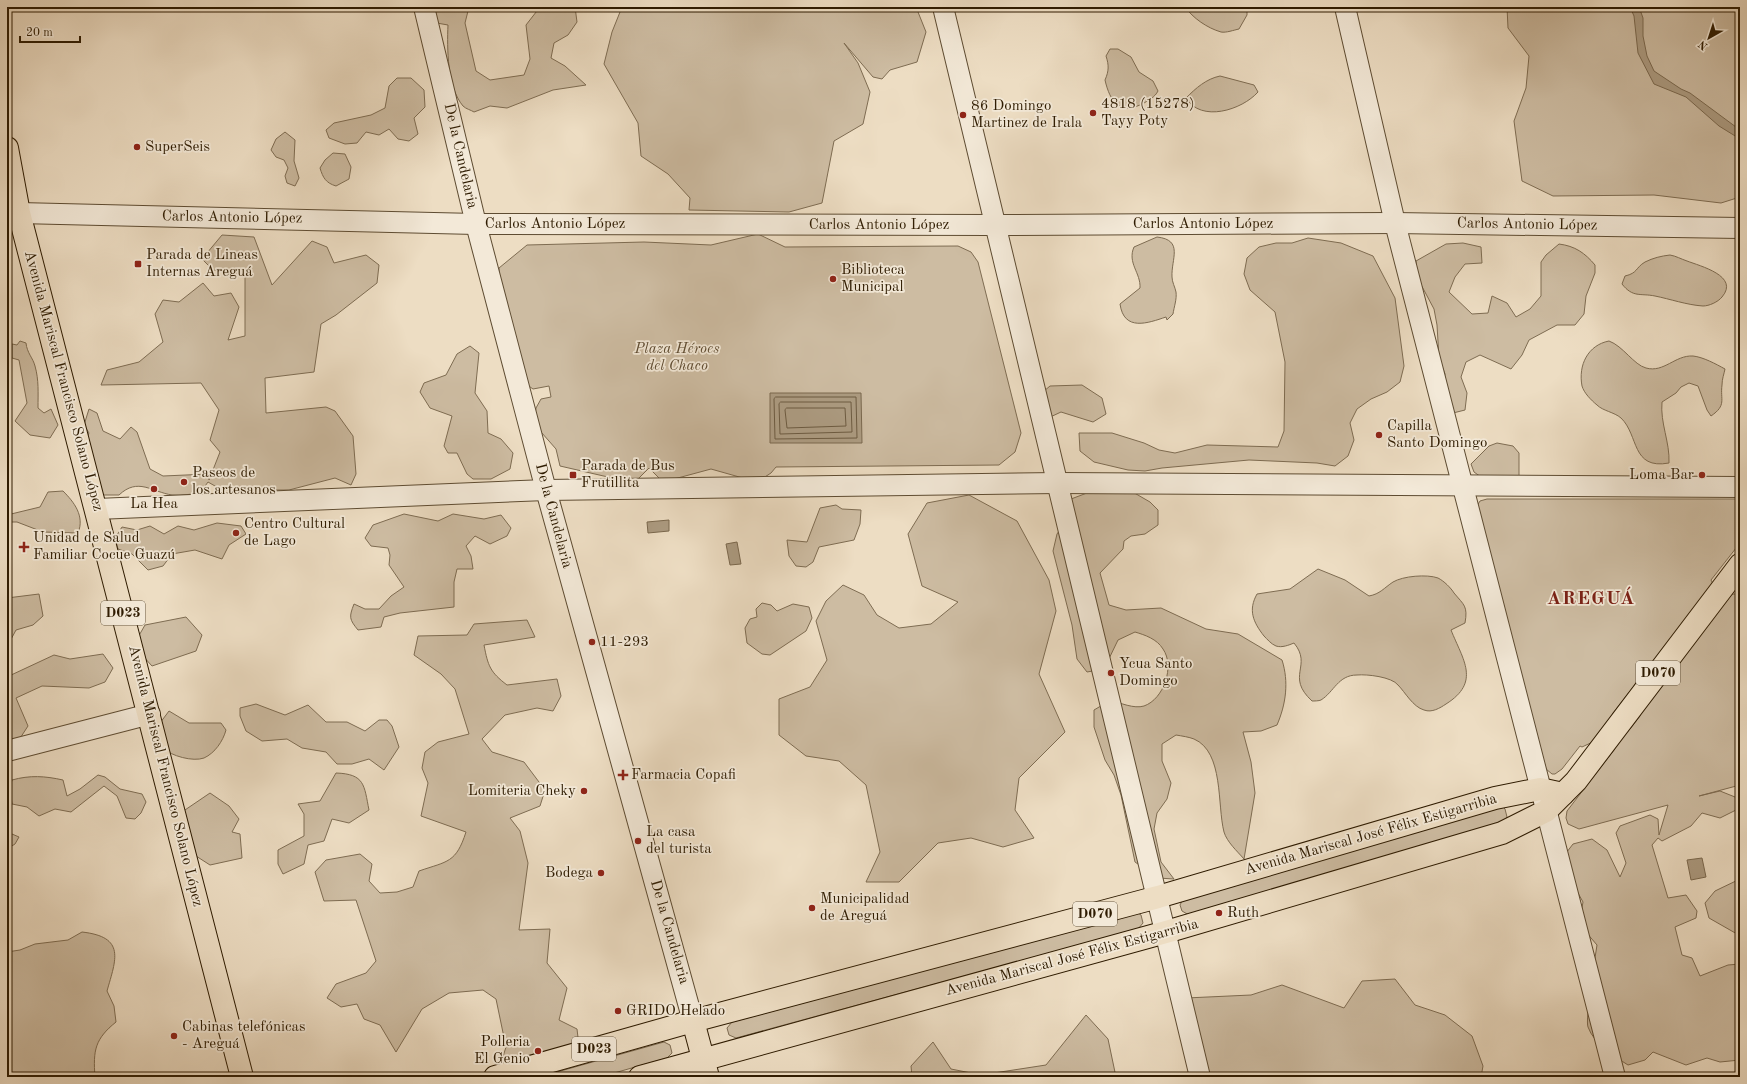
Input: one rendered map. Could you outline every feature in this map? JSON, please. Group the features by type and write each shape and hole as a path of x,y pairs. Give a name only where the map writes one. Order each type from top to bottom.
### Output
{"main road":[{"name":"Avenida Mariscal Francisco Solano López","path":"7,148 19,213 150,714 242,1077"},
{"name":"Avenida Mariscal José Félix Estigarribia","path":"640,1077 706,1068 1502,833 1546,811 1570,787 1740,565"},
{"name":"Avenida Mariscal José Félix Estigarribia","path":"694,1021 1158,897 1495,798 1540,789 1570,787"},
{"path":"694,1021 706,1068"},
{"name":"D023","path":"495,1077 694,1021"}],"street":[{"name":"De la Candelaria","path":"424,7 476,224 546,490 694,1021"},
{"path":"943,7 1200,1077"},
{"path":"1345,7 1395,223 1461,486 1615,1077"},
{"name":"Carlos Antonio López","path":"19,213 476,224 995,225 1395,223 1740,228"},
{"path":"97,509 546,490 1058,483 1740,487"},
{"path":"7,750 150,714"}],"green space":[{"path":"424,7 469,7 465,23 476,71 490,80 524,75 530,59 526,25 540,7 575,7 577,22 568,35 554,43 551,58 565,66 586,85 553,90 507,108 490,106 474,112 467,109 458,98 451,78 448,56 448,25 431,22"},
{"path":"622,7 916,7 926,32 917,62 890,70 882,79 873,77 844,43 858,63 870,92 863,124 834,141 822,203 789,212 689,210 690,198 668,174 641,156 638,123 604,64 612,32"},
{"path":"1185,7 1247,7 1247,15 1239,29 1221,32 1201,22"},
{"path":"1507,7 1740,7 1740,197 1721,203 1654,195 1553,196 1522,181 1514,121 1526,88 1529,56 1508,28"},
{"path":"1110,49 1118,49 1131,57 1139,72 1153,81 1158,91 1154,97 1136,107 1128,108 1117,105 1110,95 1105,80 1108,68 1106,56"},
{"path":"1220,76 1254,85 1258,92 1242,104 1222,111 1211,112 1201,110 1193,106 1186,98 1202,84 1210,79"},
{"path":"397,78 411,78 424,90 425,107 414,118 418,134 409,141 398,139 389,129 379,135 366,132 357,143 345,144 329,138 326,130 334,123 371,115 385,108 389,86"},
{"path":"285,132 295,140 294,161 299,178 295,186 287,183 285,176 288,168 284,160 276,157 271,150 276,139"},
{"path":"333,153 345,154 351,167 349,179 336,186 325,180 320,168 325,160"},
{"name":"Plaza Héroes del Chaco","path":"758,234 785,247 958,246 971,252 978,262 1021,433 1015,452 999,465 776,467 771,473 757,482 711,469 663,482 649,468 638,479 621,480 560,466 556,449 534,424 536,408 541,399 551,397 549,386 533,389 519,379 500,308 499,268 527,245 644,242 711,245"},
{"path":"222,235 254,237 272,285 312,241 327,247 334,263 366,255 379,265 377,283 336,315 321,324 314,372 265,378 266,413 326,407 335,411 353,436 356,474 351,485 335,478 289,490 222,490 208,482 200,493 172,495 139,486 132,487 119,495 100,495 79,454 89,433 84,425 89,409 97,413 103,431 120,439 131,427 137,432 150,469 163,476 209,474 209,480 220,452 210,440 219,410 201,383 101,385 107,370 139,362 163,342 155,314 163,300 179,302 203,283 214,296 231,293 239,307 228,340 245,336 245,274 213,270 202,259"},
{"path":"1157,237 1171,242 1173,246 1174,257 1172,281 1176,292 1176,300 1173,314 1167,320 1166,317 1145,323 1132,322 1126,319 1122,313 1120,304 1140,288 1140,283 1133,263 1132,253 1134,247"},
{"path":"1308,238 1341,243 1373,256 1395,298 1404,366 1400,382 1387,392 1371,399 1357,409 1350,423 1354,440 1348,456 1335,466 1317,463 1249,460 1145,471 1128,470 1094,462 1080,451 1079,433 1112,433 1144,443 1159,450 1175,453 1207,445 1278,447 1284,431 1285,362 1275,312 1250,290 1244,274 1247,258 1259,247 1276,243 1292,243"},
{"path":"1463,243 1481,247 1482,263 1465,264 1455,277 1449,292 1472,314 1488,313 1492,296 1507,303 1516,317 1530,309 1541,296 1541,262 1546,255 1559,244 1575,248 1587,257 1595,265 1595,273 1586,296 1584,314 1575,325 1557,325 1529,340 1522,355 1511,369 1480,355 1466,362 1461,377 1467,393 1465,410 1449,414 1443,390 1445,374 1439,358 1437,325 1434,309 1418,279 1416,261 1446,244"},
{"path":"1670,255 1716,273 1726,283 1726,290 1722,297 1718,301 1703,306 1633,293 1622,284 1625,276 1634,272 1645,262 1657,257"},
{"path":"20,341 26,343 35,366 38,381 38,408 44,413 51,409 58,425 50,438 30,435 15,421 27,403 19,360 12,358 12,344 17,345"},
{"path":"1609,341 1614,343 1637,363 1646,368 1658,368 1681,358 1693,356 1705,359 1725,369 1722,383 1722,402 1719,409 1711,416 1707,410 1698,386 1689,383 1681,387 1676,393 1662,402 1662,417 1668,448 1669,463 1657,464 1648,461 1642,456 1627,425 1621,418 1599,407 1592,401 1583,389 1581,378 1583,364 1586,357 1595,347"},
{"path":"470,346 479,353 475,393 487,411 488,433 501,439 513,453 510,469 491,479 473,479 467,474 457,453 448,453 444,446 452,416 430,408 420,392 424,383 446,375 457,354"},
{"path":"1082,385 1102,398 1106,414 1093,422 1061,412 1046,419 1031,402 1050,386"},
{"path":"1497,443 1513,446 1519,453 1519,478 1481,477 1474,472 1471,464 1489,446"},
{"path":"63,491 71,500 79,515 80,527 78,533 43,532 17,522 7,522 7,515 40,507 48,492"},
{"path":"1131,491 1150,502 1158,510 1158,525 1145,534 1131,536 1124,541 1123,549 1100,573 1109,605 1126,610 1161,608 1206,629 1238,634 1282,660 1286,685 1283,709 1277,725 1261,731 1243,732 1251,762 1255,793 1244,859 1225,836 1215,767 1204,746 1194,739 1176,735 1162,744 1162,761 1171,783 1167,799 1157,813 1154,829 1161,862 1174,879 1158,878 1135,862 1121,795 1114,775 1105,760 1094,727 1094,710 1111,700 1140,707 1151,702 1157,697 1166,681 1168,673 1166,656 1158,643 1147,636 1135,632 1118,640 1104,669 1087,672 1077,659 1072,625 1053,551 1057,534 1067,519 1071,499 1087,493"},
{"path":"969,495 1017,521 1049,580 1056,611 1039,674 1065,732 1019,778 1015,810 1034,838 1003,847 971,838 938,843 899,882 866,882 880,852 866,785 839,761 806,756 779,735 779,699 810,687 827,660 816,621 826,601 843,585 864,595 877,615 899,628 931,624 958,602 922,586 908,534 927,503"},
{"path":"1487,499 1740,499 1740,543 1711,580 1713,584 1656,664 1642,672 1634,686 1613,713 1607,728 1597,740 1582,747 1580,746 1562,769 1555,774 1552,774 1546,769 1477,506 1480,501"},
{"path":"836,505 842,509 861,510 860,524 854,540 819,547 813,562 806,567 796,566 789,556 787,540 807,542 820,508"},
{"path":"404,514 438,521 453,514 484,519 501,515 511,528 507,536 490,544 475,536 466,546 471,556 473,569 457,569 454,582 454,607 400,613 384,617 381,627 358,630 351,620 351,612 354,604 365,609 379,609 391,596 404,587 389,565 390,555 388,548 371,546 365,538 373,525"},
{"path":"217,523 241,526 246,534 229,545 222,559 195,550 172,554 163,566 148,570 132,554 118,549 115,538 122,527 137,530 150,526 164,534 178,526 194,530"},
{"path":"1318,569 1345,580 1369,596 1379,592 1397,580 1409,577 1422,576 1438,578 1447,585 1463,603 1466,613 1465,623 1451,630 1464,661 1466,670 1466,679 1457,696 1439,708 1427,711 1416,706 1395,682 1379,677 1361,675 1345,678 1326,697 1318,701 1312,701 1300,685 1299,678 1301,658 1294,643 1281,647 1271,643 1257,626 1252,611 1257,594 1290,589"},
{"path":"1740,588 1740,785 1699,796 1720,791 1740,799 1740,808 1720,818 1702,813 1691,826 1662,841 1658,838 1652,845 1668,898 1686,895 1697,911 1696,918 1675,927 1682,955 1692,958 1700,976 1728,965 1740,964 1740,1060 1720,1062 1707,1058 1686,1065 1653,1052 1645,1060 1628,1065 1611,1054 1600,1044 1595,1039 1588,1027 1589,1001 1597,945 1579,924 1583,902 1560,861 1573,844 1592,839 1607,850 1620,877 1626,863 1616,833 1620,826 1650,815 1658,819 1659,835 1668,805 1579,829 1568,824 1566,818 1567,811 1614,750 1618,734 1630,729 1640,716 1650,687 1666,682 1669,666 1720,595 1735,594"},
{"path":"39,594 43,616 33,625 16,630 9,643 9,676 54,655 70,659 103,654 113,668 105,682 89,688 42,686 16,698 28,726 15,746 7,745 7,598"},
{"path":"762,603 771,605 777,611 793,604 809,607 812,618 806,631 770,655 762,654 747,643 745,628 750,619 757,617 756,609"},
{"path":"186,617 202,635 196,651 152,666 142,655 137,639 145,625"},
{"path":"527,620 535,637 484,645 491,668 493,672 507,685 557,679 561,696 553,711 537,708 505,715 482,739 492,752 524,762 545,790 540,806 510,818 520,831 528,863 519,930 550,929 547,963 567,988 559,1020 577,1029 579,1046 549,1058 501,1063 506,1047 496,999 483,990 449,993 422,1009 396,1052 380,1025 364,1019 357,1004 341,1007 327,998 336,984 366,973 376,961 356,900 324,901 315,872 326,860 360,854 372,864 369,881 380,893 397,892 413,887 419,871 450,859 459,850 466,832 421,816 428,783 422,768 425,752 438,742 469,734 455,689 441,674 414,655 418,636 467,635 474,624"},
{"path":"256,704 285,715 308,705 326,722 347,722 365,731 379,720 387,720 392,726 399,747 384,770 369,759 352,764 337,764 326,752 302,748 287,739 262,741 246,731 240,716 240,708"},
{"path":"169,711 189,723 221,723 226,730 221,742 212,753 204,758 188,759 171,754 163,748 154,731"},
{"path":"336,773 353,776 362,782 369,810 349,823 332,819 324,841 308,845 304,864 283,874 278,864 278,850 304,836 304,814 298,804 320,801"},
{"path":"98,775 105,777 120,789 142,794 146,802 141,813 135,819 126,818 117,796 104,786 71,812 55,809 39,816 27,807 12,804 10,788 12,780 25,777 38,777 63,780 67,796 80,789"},
{"path":"210,793 229,806 239,819 232,832 240,834 242,858 210,865 196,856 178,828 182,812"},
{"path":"1502,806 1505,809 1507,817 1502,823 1189,915 1182,911 1180,905 1182,901"},
{"path":"12,834 19,837 15,844 7,849 7,836"},
{"path":"1740,879 1740,934 1737,934 1709,918 1705,903 1715,891"},
{"path":"1138,913 1141,915 1143,923 1138,929 736,1038 729,1035 727,1028 732,1022"},
{"path":"82,932 106,939 112,944 115,960 107,991 114,1006 116,1022 104,1034 97,1046 94,1059 95,1077 7,1077 7,952 20,950 35,944 68,940"},
{"path":"1395,979 1415,1005 1445,1015 1472,1036 1483,1066 1481,1077 1197,1077 1186,998 1251,995 1282,985 1344,1008 1362,981"},
{"path":"1086,1015 1108,1039 1116,1077 912,1077 911,1066 933,1042 951,1069 981,1075 1046,1065"},
{"path":"664,1042 670,1045 672,1053 667,1058 600,1077 539,1077"}],"water":[{"path":"1630,7 1639,7 1643,18 1643,36 1647,56 1654,71 1681,89 1690,93 1740,130 1740,139 1719,126 1686,97 1654,84 1638,53 1634,16"},
{"path":"770,393 861,393 862,443 770,443"},
{"path":"669,520 669,531 648,533 647,522"},
{"path":"737,542 741,564 730,565 726,544"},
{"path":"1702,858 1706,877 1691,880 1687,860"}],"place":[{"name":"4818 (15278) Tayy Poty","path":"1093,113"},
{"name":"86 Domingo Martinez de Irala","path":"963,115"},
{"name":"SuperSeis","path":"137,147"},
{"name":"Parada de Lineas Internas Areguá","path":"138,264"},
{"name":"Biblioteca Municipal","path":"833,279"},
{"name":"Capilla Santo Domingo","path":"1379,435"},
{"name":"Parada de Bus Frutillita","path":"573,475"},
{"name":"Loma Bar","path":"1702,475"},
{"name":"Paseos de los artesanos","path":"184,482"},
{"name":"La Hea","path":"154,489"},
{"name":"Centro Cultural de Lago","path":"236,533"},
{"name":"Unidad de Salud Familiar Cocue Guazú","path":"24,547"},
{"name":"11-293","path":"592,642"},
{"name":"Ycua Santo Domingo","path":"1111,673"},
{"name":"Farmacia Copafi","path":"623,775"},
{"name":"Lomiteria Cheky","path":"584,791"},
{"name":"La casa del turista","path":"638,841"},
{"name":"Bodega","path":"601,873"},
{"name":"Municipalidad de Areguá","path":"812,908"},
{"name":"Ruth","path":"1219,913"},
{"name":"GRIDO Helado","path":"618,1011"},
{"name":"Cabinas telefónicas - Areguá","path":"174,1036"},
{"name":"Polleria El Genio","path":"538,1051"}],"district":[{"name":"AREGUÁ","path":"1591,599"}]}
